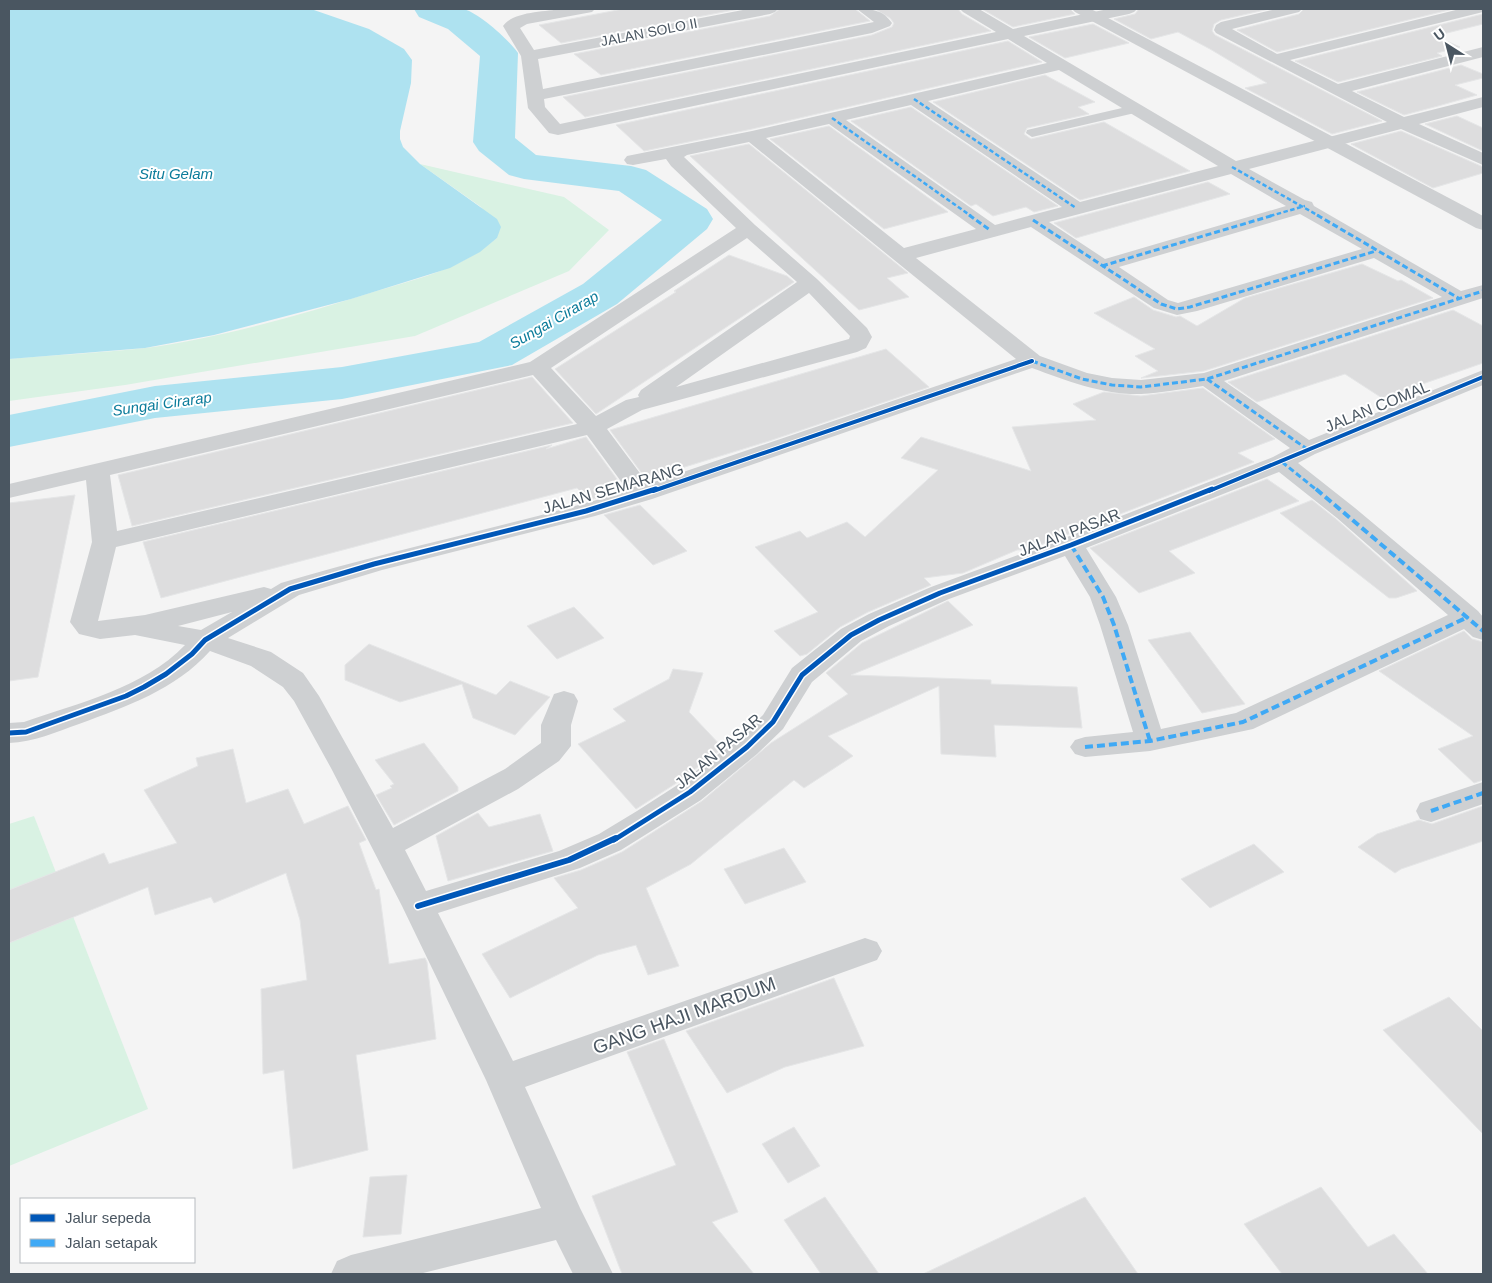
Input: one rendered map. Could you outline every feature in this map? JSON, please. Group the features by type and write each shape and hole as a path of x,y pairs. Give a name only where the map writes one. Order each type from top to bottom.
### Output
{"street":[{"path":"587,9 524,20 514,24 512,28 529,56 537,108 555,129 565,130 1011,34 1087,12 1129,9"},
{"name":"JALAN SOLO II","path":"529,56 770,9"},
{"path":"534,96 872,28 884,23 865,9"},
{"path":"968,9 1232,167 1304,206 1460,299"},
{"path":"1294,9 1222,28 1224,32 1336,90 1404,124 1483,159"},
{"path":"1275,59 1478,9"},
{"path":"1087,12 1483,224"},
{"path":"1336,90 1483,52"},
{"path":"633,160 752,136 1061,65"},
{"path":"914,99 1076,208"},
{"path":"902,255 990,230 1332,143 1483,102"},
{"path":"832,118 990,230"},
{"path":"752,136 1032,361 1082,378 1112,385 1141,387 1207,379 1483,291"},
{"path":"634,405 849,347 858,343 861,337 810,283 748,229 677,162 674,156 680,151"},
{"path":"1102,266 1304,206"},
{"path":"1033,220 1165,306 1183,308 1376,250"},
{"path":"9,491 538,367 748,229"},
{"path":"104,542 593,427 634,405 810,283"},
{"name":"JALAN SEMARANG","path":"9,733 26,732 126,696 166,674 205,640 290,589 374,564 586,511 643,494 1032,361"},
{"path":"538,367 593,427 643,494"},
{"name":"JALAN COMAL","path":"1282,462 1307,449 1483,377"},
{"path":"1207,379 1307,449"},
{"path":"1085,747 1150,741 1243,722 1476,624 1346,513 1282,462"},
{"name":"JALAN PASAR","path":"418,906 569,860 610,842 690,792 747,747 773,722 802,675 851,635 940,593 1071,545 1282,462"},
{"path":"97,470 104,542 84,622 89,628 99,631 136,626 290,589"},
{"path":"1071,545 1103,597 1114,625 1150,741"},
{"path":"136,626 205,640 261,659 293,680 305,696 346,768 418,906 504,1079 566,1220 593,1274"},
{"path":"386,846 450,814 531,768 545,758 556,746 556,725 564,701"},
{"path":"1430,811 1483,793"},
{"name":"GANG HAJI MARDUM","path":"504,1079 864,951"},
{"path":"351,1274 498,1235 566,1220"}],"lane":[{"path":"1032,133 1135,109"}],"green space":[{"path":"420,164 564,197 609,230 569,271 415,336 125,385 9,401 9,359 145,348 173,344 260,325 438,272 468,258 497,238 481,207"},
{"path":"34,816 148,1109 9,1166 9,824"}],"water":[{"name":"Situ Gelam","path":"9,9 311,9 369,29 404,49 412,60 411,83 400,131 403,147 420,164 497,219 501,227 497,238 480,252 450,268 351,299 214,335 145,348 9,359"}],"building":[{"path":"623,9 739,9 561,43 539,25"},
{"path":"780,9 855,9 870,21 601,75 574,54 770,16"},
{"path":"875,9 958,9 962,14 991,31 585,117 563,97 872,35 892,27 894,23 890,18"},
{"path":"982,9 1070,9 1075,14 1013,27"},
{"path":"1139,9 1269,9 1221,20 1214,24 1212,31 1215,35 1382,121 1332,134 1245,88 1267,83 1178,32 1151,39 1114,19 1135,14"},
{"path":"1304,9 1453,9 1277,52 1237,30 1299,14"},
{"path":"1483,14 1483,24 1435,36 1460,47 1437,53 1442,56 1338,82 1295,61"},
{"path":"1093,24 1129,43 1065,58 1029,37"},
{"path":"1008,41 1042,62 752,129 644,151 616,125"},
{"path":"1461,65 1483,74 1483,78 1455,85 1477,95 1404,115 1357,92"},
{"path":"1045,75 1095,102 1078,107 1089,114 1027,128 1024,134 1031,139 1104,122 1190,171 1080,200 933,102"},
{"path":"911,107 1058,206 1034,212 1026,207 993,216 976,204 971,206 851,121"},
{"path":"1457,116 1483,128 1483,151 1425,124"},
{"path":"829,126 948,212 884,229 770,139"},
{"path":"1401,131 1483,167 1483,173 1433,188 1351,144"},
{"path":"749,144 908,273 887,278 909,297 859,310 690,156"},
{"path":"1208,182 1230,194 1076,238 1054,223"},
{"path":"729,255 787,276 794,282 596,414 555,369 676,292 674,291"},
{"path":"1362,264 1398,281 1401,280 1433,298 1204,371 1141,378 1158,371 1135,356 1155,349 1094,313 1134,297 1153,310 1176,317 1180,316 1197,326 1245,298"},
{"path":"1453,310 1483,326 1483,363 1382,398 1345,374 1257,402 1228,382"},
{"path":"886,349 929,387 769,441 646,479 610,430"},
{"path":"532,377 573,423 132,526 118,475"},
{"path":"1203,388 1275,439 1238,453 1254,462 1030,549 1017,550 963,573 924,578 931,585 868,612 840,627 807,654 800,656 774,631 818,612 755,547 800,531 807,538 847,522 865,537 938,470 901,458 921,437 1031,471 1012,427 1096,420 1073,404 1104,392 1141,396"},
{"path":"586,437 625,490 589,500 577,488 161,598 143,542 552,445 546,449"},
{"path":"1267,479 1299,501 1169,551 1195,573 1139,593 1090,548"},
{"path":"75,495 38,677 9,681 9,503"},
{"path":"1312,500 1417,591 1396,598 1389,598 1280,513"},
{"path":"640,505 687,551 653,565 604,515"},
{"path":"948,601 973,625 851,675 991,680 991,684 1077,687 1082,728 994,725 996,757 941,754 939,686 828,736 853,756 804,788 794,780 691,864 646,888 679,966 648,975 636,945 598,955 510,998 482,954 578,908 554,878 581,870 622,852 702,801 771,743 848,694 826,673 862,643"},
{"path":"574,607 604,638 557,659 527,626"},
{"path":"1464,631 1472,639 1483,642 1483,780 1474,783 1438,749 1473,736 1379,671"},
{"path":"1190,632 1245,704 1202,713 1148,640"},
{"path":"369,644 496,695 510,681 550,697 515,735 473,718 462,684 400,702 345,680 345,665"},
{"path":"673,669 703,673 689,712 723,748 678,782 636,809 578,744 626,721 613,709 669,679"},
{"path":"424,743 458,787 458,791 394,825 376,795 392,788 390,786 394,784 375,760"},
{"path":"233,749 246,803 288,789 304,824 348,806 366,840 359,843 376,890 379,889 389,964 425,958 427,962 436,1039 356,1055 368,1150 293,1169 284,1070 263,1074 261,989 307,980 300,920 286,873 214,903 211,897 155,915 148,887 9,943 9,890 104,853 109,864 177,843 144,790 198,766 196,758"},
{"path":"1483,806 1483,841 1401,869 1395,873 1358,847 1377,834 1419,820 1432,824"},
{"path":"478,813 489,827 540,814 553,851 448,881 436,836"},
{"path":"1254,844 1284,872 1210,908 1181,879"},
{"path":"784,848 806,882 745,904 724,869"},
{"path":"834,978 864,1046 785,1067 727,1093 686,1031"},
{"path":"1449,997 1483,1031 1483,1134 1383,1030"},
{"path":"664,1039 738,1212 712,1222 754,1274 622,1274 592,1196 676,1165 627,1052"},
{"path":"794,1127 820,1166 788,1183 762,1144"},
{"path":"407,1175 401,1234 363,1237 370,1177"},
{"path":"1321,1187 1368,1247 1394,1234 1428,1274 1282,1274 1244,1224"},
{"path":"825,1197 879,1274 821,1274 784,1220"},
{"path":"1085,1197 1138,1274 923,1274 1037,1220"}],"waterway":[{"name":"Sungai Cirarap","path":"9,431 155,402 342,383 494,354 600,294 691,219 631,179 524,166 494,142 499,53 461,21 432,9"}],"marked path":[{"path":"914,99 1076,208"},
{"path":"832,118 990,230"},
{"path":"1232,167 1460,299"},
{"path":"1102,266 1305,206"},
{"path":"1033,220 1161,304 1177,309 1190,307 1376,251"},
{"path":"1032,361 1082,379 1112,385 1141,387 1207,379 1483,291"},
{"path":"1207,379 1307,449"},
{"path":"1282,462 1346,513 1483,631"},
{"path":"1071,545 1103,597 1114,625 1150,741"},
{"path":"1085,747 1150,741 1243,722 1468,617"},
{"path":"1431,811 1483,793"}],"cycle path":[{"path":"9,733 26,732 126,696 144,687 166,674 192,654 205,640 290,589 374,564 586,511 643,494 1032,361"},
{"path":"418,906 569,860 610,842 648,819 690,792 747,747 773,722 802,675 851,635 879,620 940,593 1071,545 1282,462 1307,449 1483,377"}]}
